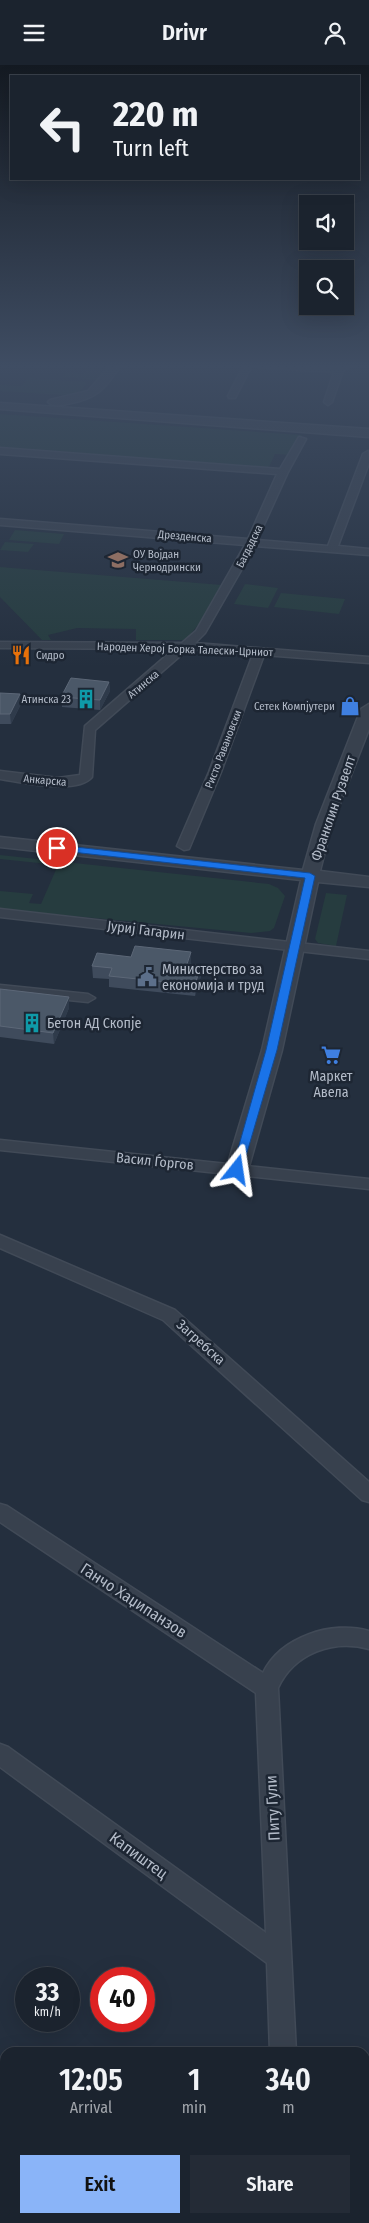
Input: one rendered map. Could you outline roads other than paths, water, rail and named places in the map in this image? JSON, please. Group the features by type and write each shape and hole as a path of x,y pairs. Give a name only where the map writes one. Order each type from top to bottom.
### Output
{"street":[{"path":"198,466 283,472"},
{"name":"Багдадска","path":"186,646 205,626 252,541 287,466"},
{"path":"332,549 364,466"},
{"name":"Дрезденска","path":"0,522 369,552"},
{"name":"Народен Херој Борка Талески-Црниот","path":"0,645 38,643 186,646 369,660"},
{"name":"Атинска","path":"99,720 186,646"},
{"name":"Ристо Равановски","path":"184,846 215,773 260,651"},
{"name":"Франклин Рузвелт","path":"237,1170 272,1050 293,947 324,824 369,709"},
{"name":"Анкарска","path":"0,775 66,782 82,780 88,773 89,729 99,720"},
{"path":"0,842 369,882"},
{"name":"Јуриј Гагарин","path":"0,913 293,947"},
{"path":"293,947 369,955"},
{"path":"0,989 88,999"},
{"name":"Васил Ѓоргов","path":"0,1145 369,1184"},
{"name":"Загребска","path":"0,1241 169,1315 369,1494"},
{"name":"Ганчо Хаџипанзов","path":"0,1512 267,1688"},
{"path":"267,1688 276,1668 319,1639 340,1635 369,1640"},
{"name":"Питу Гули","path":"267,1688 283,2047"},
{"name":"Капиштец","path":"0,1753 279,1957"}],"place":[{"name":"ОУ Војдан Чернодрински","path":"118,560"},
{"name":"Сидро","path":"21,655"},
{"name":"Атинска 23","path":"86,699"},
{"name":"Сетек Компјутери","path":"350,706"},
{"name":"Министерство за економија и труд","path":"147,977"},
{"name":"Бетон АД Скопје","path":"32,1023"},
{"name":"Маркет Авела","path":"331,1055"}]}
